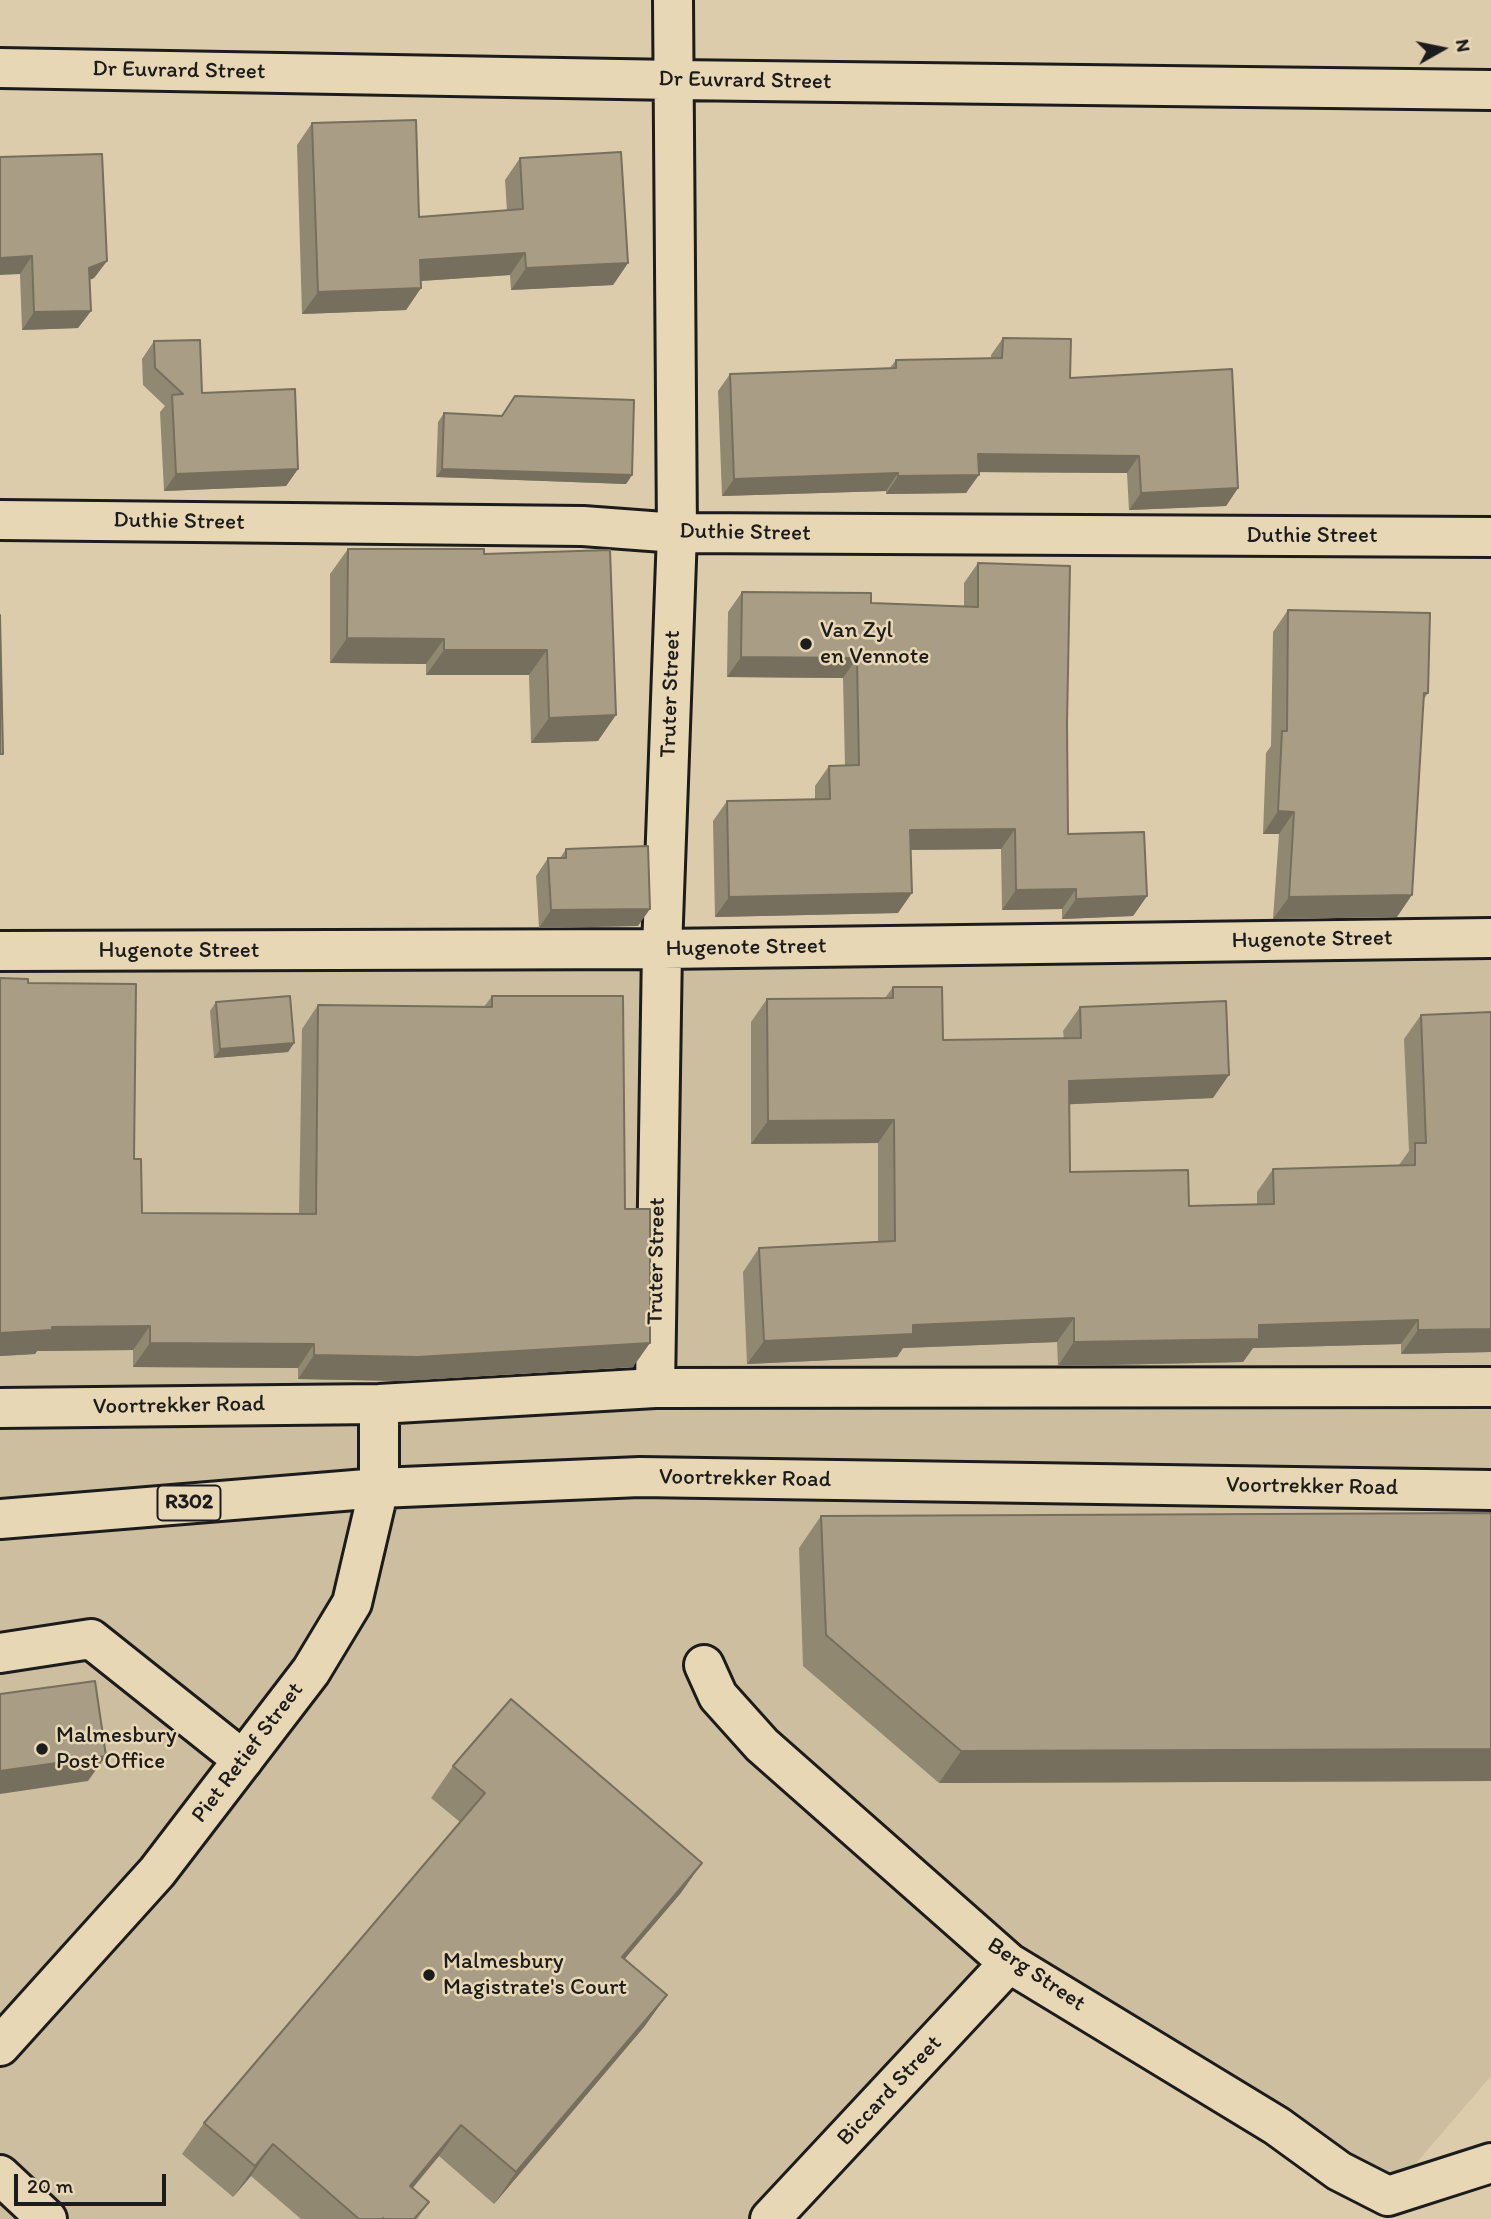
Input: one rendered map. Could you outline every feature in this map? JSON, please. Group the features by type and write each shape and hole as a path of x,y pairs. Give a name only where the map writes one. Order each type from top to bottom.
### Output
{"street":[{"name":"Truter Street","path":"655,1388 662,949 677,533 673,0"},
{"name":"Dr Euvrard Street","path":"0,68 1491,90"},
{"name":"Duthie Street","path":"0,520 583,526 677,533 1491,537"},
{"name":"Hugenote Street","path":"0,951 662,949 1491,937"},
{"name":"Voortrekker Road","path":"0,1408 379,1404 655,1388 1491,1387"},
{"name":"Piet Retief Street","path":"0,2046 157,1872 311,1671 352,1603 379,1488 379,1404"},
{"name":"Voortrekker Road","path":"0,1519 379,1488 640,1477 1491,1490"},
{"path":"0,1653 91,1639 243,1759"},
{"name":"Berg Street","path":"704,1665 718,1696 762,1745 1009,1963 1277,2126 1339,2171 1379,2207"},
{"name":"Biccard Street","path":"770,2219 1009,1963"},
{"path":"1379,2207 1491,2163"},
{"path":"0,2175 47,2219"}],"shaded area":[{"path":"1491,938 1491,2076 1388,2196 1009,1963 770,2219 0,2219 0,951"}],"building":[{"path":"416,120 419,217 523,209 520,158 621,152 628,263 526,268 525,253 420,260 421,288 318,292 312,123"},
{"path":"102,154 107,261 89,268 91,311 34,312 32,256 0,258 0,157"},
{"path":"1003,338 1071,339 1070,378 1232,369 1238,488 1141,493 1139,456 978,454 979,475 898,476 898,473 734,479 730,374 896,368 896,360 1002,358"},
{"path":"200,340 202,393 295,389 298,469 176,474 172,395 183,394 155,368 154,341"},
{"path":"515,396 634,400 632,475 442,469 444,413 502,416"},
{"path":"348,549 484,549 484,554 610,550 616,715 549,718 547,650 444,650 444,639 347,638"},
{"path":"978,563 1070,566 1068,834 1144,832 1147,896 1076,899 1076,889 1016,890 1015,829 910,830 912,893 729,897 727,801 830,799 829,766 859,765 857,658 741,657 742,592 871,593 871,603 978,607"},
{"path":"1288,610 1430,613 1428,693 1424,693 1412,895 1289,897 1294,812 1278,811 1282,731 1287,731"},
{"path":"0,615 3,754 0,754"},
{"path":"648,846 650,909 551,910 548,858 566,858 566,849"},
{"path":"0,978 28,979 28,983 136,984 134,1159 141,1159 142,1213 316,1214 318,1005 492,1007 492,996 623,996 625,1209 650,1209 650,1343 418,1357 314,1355 314,1344 150,1343 150,1326 52,1327 52,1330 0,1333"},
{"path":"893,987 942,987 943,1040 1081,1038 1080,1007 1226,1001 1229,1075 1069,1081 1070,1172 1188,1170 1189,1206 1274,1204 1273,1169 1415,1165 1415,1143 1426,1143 1421,1015 1491,1012 1491,1329 1418,1330 1418,1320 1259,1325 1259,1339 1074,1342 1074,1318 913,1325 913,1334 764,1341 759,1248 895,1241 894,1120 768,1121 767,999 893,998"},
{"path":"290,996 294,1043 220,1049 216,1002"},
{"path":"1491,1513 1491,1749 961,1751 826,1635 821,1516"},
{"path":"95,1681 106,1756 0,1771 0,1694"},
{"name":"Malmesbury Magistrate's Court","path":"511,1699 702,1863 622,1957 667,1995 516,2172 461,2125 410,2186 429,2202 414,2219 359,2219 273,2144 255,2166 204,2123 485,1793 453,1766"}],"place":[{"name":"Van Zyl en Vennote","path":"806,644"},
{"name":"Malmesbury Post Office","path":"42,1749"},
{"name":"Malmesbury Magistrate's Court","path":"429,1975"}]}
